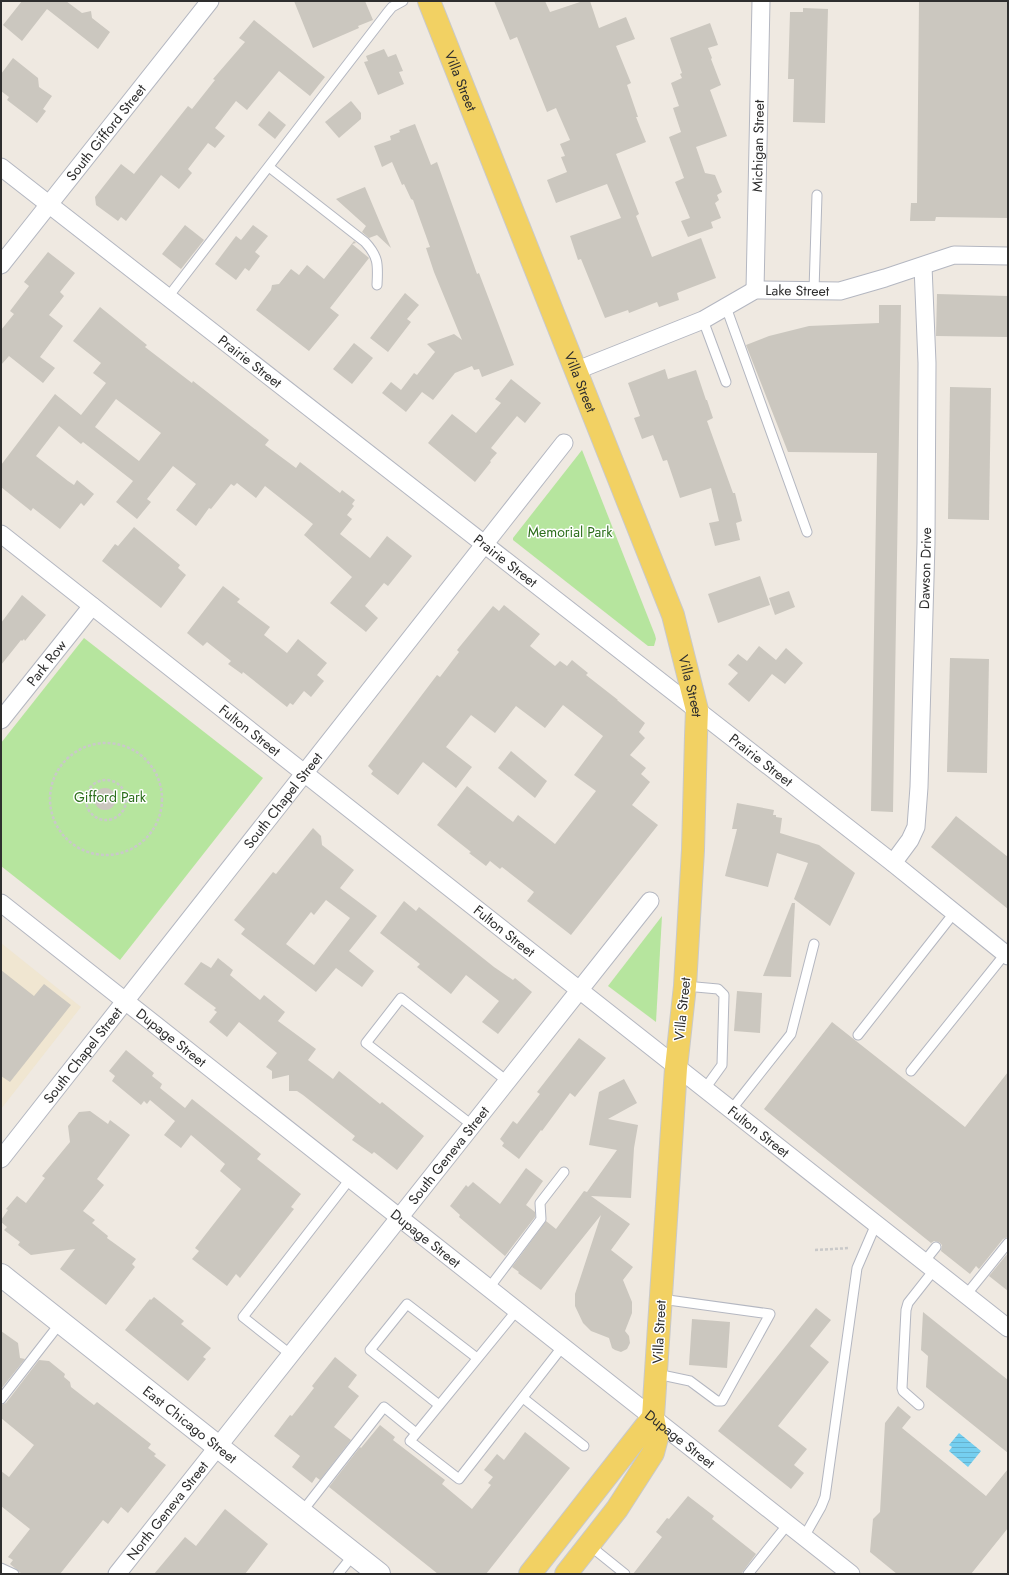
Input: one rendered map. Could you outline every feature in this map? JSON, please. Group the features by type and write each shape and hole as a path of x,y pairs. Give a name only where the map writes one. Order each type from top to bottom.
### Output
{"main road":[{"name":"Villa Street","path":"429,1 673,615 697,710 693,850 685,986 676,1068 653,1418 657,1438 653,1453 617,1509 566,1574"},
{"path":"530,1574 653,1418"}],"street":[{"name":"South Gifford Street","path":"1,265 210,1"},
{"name":"Michigan Street","path":"755,290 761,1"},
{"name":"Prairie Street","path":"1,167 893,863 1006,955"},
{"name":"Lake Street","path":"575,371 703,320 755,290 840,291 923,266 943,257 954,255 1008,256"},
{"name":"Dawson Drive","path":"893,863 910,840 916,827 918,794 926,543 927,357 923,266"},
{"name":"South Chapel Street","path":"1,1159 564,443"},
{"name":"Fulton Street","path":"1,534 580,989 676,1068 1008,1328"},
{"name":"Park Row","path":"1,720 92,606"},
{"name":"South Geneva Street","path":"217,1446 650,901"},
{"name":"Dupage Street","path":"1,903 851,1574"},
{"name":"East Chicago Street","path":"1,1275 379,1574"},
{"name":"North Geneva Street","path":"117,1574 217,1446"}],"lane":[{"path":"168,297 387,13 392,7 403,1"},
{"path":"268,167 365,242 373,251 378,263 377,285"},
{"path":"814,290 817,195"},
{"path":"726,307 807,532"},
{"path":"703,320 726,382"},
{"path":"858,1035 954,913"},
{"path":"731,1110 791,1034 814,944"},
{"path":"911,1071 1006,955"},
{"path":"685,986 718,989 724,995 722,1065 704,1090"},
{"path":"472,1125 366,1043 401,998 507,1081"},
{"path":"489,1288 541,1219 540,1203 564,1172"},
{"path":"290,1354 243,1317 350,1179"},
{"path":"804,1537 825,1497 857,1268 876,1224"},
{"path":"966,1295 1008,1243"},
{"path":"920,1405 903,1391 902,1388 906,1310 908,1303 929,1266 936,1247"},
{"path":"657,1374 690,1381 717,1401 722,1401 770,1314 661,1299"},
{"path":"439,1405 370,1350 407,1304 477,1358"},
{"path":"517,1310 410,1442 459,1479 563,1346"},
{"path":"1,1399 61,1322"},
{"path":"523,1398 584,1446"},
{"path":"301,1513 384,1407 416,1433"},
{"path":"748,1574 788,1524"},
{"path":"589,1545 625,1574"},
{"path":"338,1574 354,1554"},
{"path":"1,1568 14,1574"}],"path":[{"path":"103,743 124,746 142,756 155,772 160,781 162,793 161,812 153,831 146,839 129,851 108,855 88,852 70,842 57,826 51,808 50,796 55,776 66,759 83,748 103,743"},
{"path":"104,780 112,780 118,784 124,790 126,798 126,806 122,812 116,818 109,820 101,820 94,817 88,811 86,804 86,793 90,787 96,782 104,780"},
{"path":"815,1250 857,1247"}],"shaded area":[{"path":"1,943 81,1007 1,1109"}],"green space":[{"name":"Memorial Park","path":"582,450 655,635 656,639 654,646 648,646 513,540 513,538"},
{"name":"Gifford Park","path":"84,638 263,778 120,960 1,866 1,743"},
{"path":"662,916 656,1022 608,986"}],"water":[{"path":"959,1433 981,1451 968,1467 949,1451 952,1447 949,1445"}],"building":[{"path":"22,1 66,1 82,13 91,11 92,18 110,32 98,49 47,9 22,41 3,25"},
{"path":"294,1 365,1 373,20 358,26 359,28 313,48"},
{"path":"494,1 545,1 550,12 583,1 590,1 599,28 626,17 635,39 616,46 631,83 627,85 638,117 636,117 646,142 616,154 639,214 636,216 652,257 701,238 716,278 677,293 679,300 659,307 657,302 629,313 628,310 605,318 581,259 578,260 570,236 621,218 607,184 556,203 547,180 567,172 561,157 565,156 560,144 570,140 556,108 547,112 517,37 510,40"},
{"path":"919,1 1008,1 1008,218 936,217 935,221 910,221 911,203 917,203"},
{"path":"803,8 828,9 825,123 793,122 794,79 788,79 790,12 803,12"},
{"path":"254,20 325,77 310,96 279,71 247,110 236,101 215,128 225,136 215,148 208,143 188,169 192,173 179,189 161,175 126,221 121,217 118,221 96,205 95,197 121,164 134,174 188,106 192,109 215,80 213,79 245,42 239,38"},
{"path":"710,23 718,45 708,48 721,85 710,90 727,136 696,147 705,173 715,175 722,192 717,195 719,200 715,203 721,218 711,222 713,228 688,237 681,221 690,218 675,182 684,178 669,137 681,132 673,108 679,106 671,83 682,78 680,74 682,73 670,38"},
{"path":"384,49 388,57 396,54 403,71 399,72 404,84 378,95 364,62 368,61 366,56"},
{"path":"13,58 38,78 39,87 52,96 43,109 46,111 37,123 7,100 9,97 1,91 1,74"},
{"path":"351,101 361,113 361,119 339,138 325,122"},
{"path":"269,111 286,125 275,139 258,125"},
{"path":"415,124 431,165 437,162 477,274 479,273 514,365 482,377 479,369 474,370 472,366 455,373 433,400 422,392 406,412 382,393 391,382 401,390 414,373 417,375 435,352 427,344 454,334 462,340 434,272 426,248 430,247 413,200 411,199 404,184 402,185 392,162 382,167 374,146 391,140 390,136 400,132 399,130"},
{"path":"365,187 391,248 377,235 369,238 362,232 366,226 336,199"},
{"path":"185,225 204,240 181,269 162,254"},
{"path":"253,225 268,236 255,252 260,256 249,271 245,268 236,280 215,264 236,236 241,240"},
{"path":"354,241 356,243 352,244 369,258 330,308 339,315 309,351 256,310 271,290 272,285 279,284 291,269 299,275 307,265 324,279"},
{"path":"48,252 75,273 60,292 64,296 49,315 63,326 40,357 55,368 43,383 9,356 1,365 1,330 14,314 10,311 29,286 24,282"},
{"path":"405,293 419,305 407,319 411,322 388,352 370,338"},
{"path":"937,294 1008,296 1008,337 936,336"},
{"path":"879,305 901,305 893,812 871,811 877,453 788,452 746,345 769,336 809,326 879,323"},
{"path":"100,307 147,345 145,347 192,383 193,381 269,440 265,445 296,468 300,462 340,493 342,490 355,500 352,504 354,506 347,515 352,519 340,534 370,558 387,536 412,556 388,586 384,583 365,606 378,618 366,632 330,603 352,577 304,535 313,524 265,486 256,498 237,483 234,486 231,484 211,509 209,508 196,526 176,510 196,484 173,466 147,499 151,502 137,519 116,502 133,481 83,442 81,444 59,426 36,456 74,485 77,480 94,494 84,506 81,503 60,529 33,508 31,511 1,487 1,465 55,394 81,415 106,383 93,373 101,363 73,341","holes":["116,399 161,433 139,461 95,427"]},
{"path":"354,343 373,358 352,384 333,369"},
{"path":"665,369 668,379 696,370 713,418 707,421 733,493 735,493 742,521 736,523 740,540 715,546 709,523 719,521 711,488 680,498 667,460 663,461 653,435 642,439 634,418 640,416 628,383"},
{"path":"511,379 541,403 525,423 517,416 491,448 497,453 475,482 428,443 452,414 476,433 501,403 495,399"},
{"path":"950,387 991,388 989,520 948,519"},
{"path":"134,527 180,565 178,568 186,575 161,608 102,561 115,544 118,546"},
{"path":"760,576 770,605 718,623 708,594"},
{"path":"223,586 240,599 237,602 270,627 264,635 287,653 298,639 327,663 317,675 324,681 311,697 304,691 293,705 290,703 287,707 243,672 242,674 228,664 231,661 207,642 203,646 187,633"},
{"path":"789,591 795,607 775,615 769,598"},
{"path":"22,595 46,615 25,641 24,639 22,641 21,640 1,665 1,623"},
{"path":"504,605 540,634 530,646 555,666 560,661 567,666 572,660 588,673 586,675 645,723 639,732 645,738 630,755 646,768 641,774 650,782 632,805 658,825 571,935 527,901 534,892 502,867 500,869 490,861 486,866 437,825 467,786 513,822 518,815 555,844 596,791 574,775 603,736 563,705 545,728 516,706 495,733 471,715 446,747 472,767 456,788 423,762 398,795 371,774 373,771 368,766 437,675 440,677 459,652 457,650 493,606 499,611"},
{"path":"759,646 776,660 786,648 803,663 785,684 772,674 749,702 728,684 738,673 728,665 738,654 747,661"},
{"path":"950,658 989,659 987,773 947,772"},
{"path":"511,751 547,781 535,798 498,768"},
{"path":"105,788 113,791 116,799 113,807 105,810 97,807 94,799 97,791"},
{"path":"737,803 774,810 773,815 782,818 780,833 819,845 855,873 830,926 794,899 808,863 777,853 768,887 725,876 737,829 732,829"},
{"path":"956,816 1008,857 1008,909 931,847"},
{"path":"313,828 321,836 322,845 354,870 340,888 377,916 349,951 374,971 362,987 336,968 316,992 241,934 245,929 234,920 273,872 276,874","holes":["326,900 350,918 314,965 286,944 311,912 314,915"]},
{"path":"404,901 416,911 419,907 494,967 513,980 515,978 532,992 498,1034 482,1022 499,1001 466,975 451,994 417,967 420,964 380,933"},
{"path":"792,903 795,903 791,977 763,976"},
{"path":"218,958 233,970 230,975 260,1000 264,995 285,1012 278,1021 316,1049 308,1060 333,1079 339,1071 380,1104 382,1102 424,1136 397,1170 374,1152 372,1154 352,1140 355,1136 303,1095 297,1091 289,1091 289,1075 272,1079 272,1071 266,1067 277,1053 239,1022 227,1037 209,1022 217,1012 214,1010 216,1008 184,984 201,962 211,968"},
{"path":"1,970 34,996 44,984 71,1005 10,1082 1,1076"},
{"path":"737,991 762,993 760,1033 734,1031"},
{"path":"832,1022 965,1127 1008,1072 1008,1237 1003,1239 979,1269 976,1266 970,1274 941,1251 942,1245 939,1242 934,1241 931,1243 764,1109"},
{"path":"579,1038 606,1058 575,1097 570,1093 519,1159 502,1146 504,1143 500,1139 513,1121 517,1124 540,1094 537,1092"},
{"path":"126,1050 154,1073 152,1076 162,1084 160,1088 185,1108 192,1099 261,1154 257,1159 301,1194 291,1207 294,1209 240,1278 236,1274 227,1286 192,1259 199,1251 195,1248 241,1189 220,1171 225,1164 191,1135 181,1148 164,1135 175,1121 150,1100 147,1104 144,1101 141,1105 112,1081 115,1076 109,1071"},
{"path":"624,1079 637,1103 608,1119 638,1125 634,1148 631,1198 591,1196 630,1224 611,1250 633,1267 623,1280 632,1302 632,1313 625,1331 629,1336 630,1343 627,1349 621,1352 612,1348 609,1338 591,1331 583,1323 575,1306 575,1294 601,1215 541,1290 512,1267 546,1221 556,1229 584,1191 587,1192 617,1150 589,1145 599,1092"},
{"path":"90,1111 108,1124 110,1120 130,1135 97,1179 104,1185 83,1211 95,1220 92,1223 108,1236 107,1238 136,1259 132,1264 135,1267 106,1305 60,1269 75,1249 31,1255 18,1245 20,1242 4,1230 7,1227 1,1222 8,1210 6,1209 17,1196 26,1203 45,1178 42,1176 70,1142 68,1126 79,1112"},
{"path":"526,1168 543,1181 526,1205 535,1212 535,1217 505,1256 459,1217 460,1215 450,1206 466,1185 468,1187 473,1182 500,1204"},
{"path":"1008,1253 1008,1291 989,1276"},
{"path":"154,1297 184,1321 181,1324 211,1348 203,1357 206,1359 188,1381 125,1330 150,1299 151,1300"},
{"path":"816,1308 831,1320 810,1346 829,1362 778,1426 807,1449 794,1465 804,1473 791,1489 718,1431"},
{"path":"923,1312 1008,1380 1008,1453 926,1387 928,1356 921,1350"},
{"path":"692,1319 730,1322 727,1368 689,1365"},
{"path":"1,1331 18,1343 20,1358 25,1359 1,1389"},
{"path":"335,1357 357,1375 348,1387 359,1396 334,1427 351,1440 320,1480 316,1477 312,1483 292,1467 300,1456 274,1436 314,1388 312,1386"},
{"path":"39,1360 49,1361 65,1374 64,1377 70,1382 71,1387 94,1405 97,1402 151,1444 148,1448 156,1454 154,1456 166,1465 128,1513 121,1507 108,1524 103,1520 60,1574 22,1574 10,1564 13,1560 8,1557 30,1529 1,1506 1,1471 9,1477 34,1445 1,1418 1,1405 6,1403"},
{"path":"898,1406 911,1417 902,1428 986,1496 1008,1469 1008,1528 971,1574 897,1574 870,1552 873,1519 880,1512 885,1423"},
{"path":"380,1425 395,1437 393,1440 445,1480 442,1484 472,1509 491,1485 488,1483 493,1477 484,1470 497,1454 504,1460 525,1432 570,1468 486,1574 438,1574 329,1487 360,1447 361,1448"},
{"path":"688,1496 714,1516 712,1519 756,1554 741,1574 633,1574 662,1537 656,1532"},
{"path":"225,1509 268,1544 245,1574 154,1574 185,1537 196,1546"}]}
